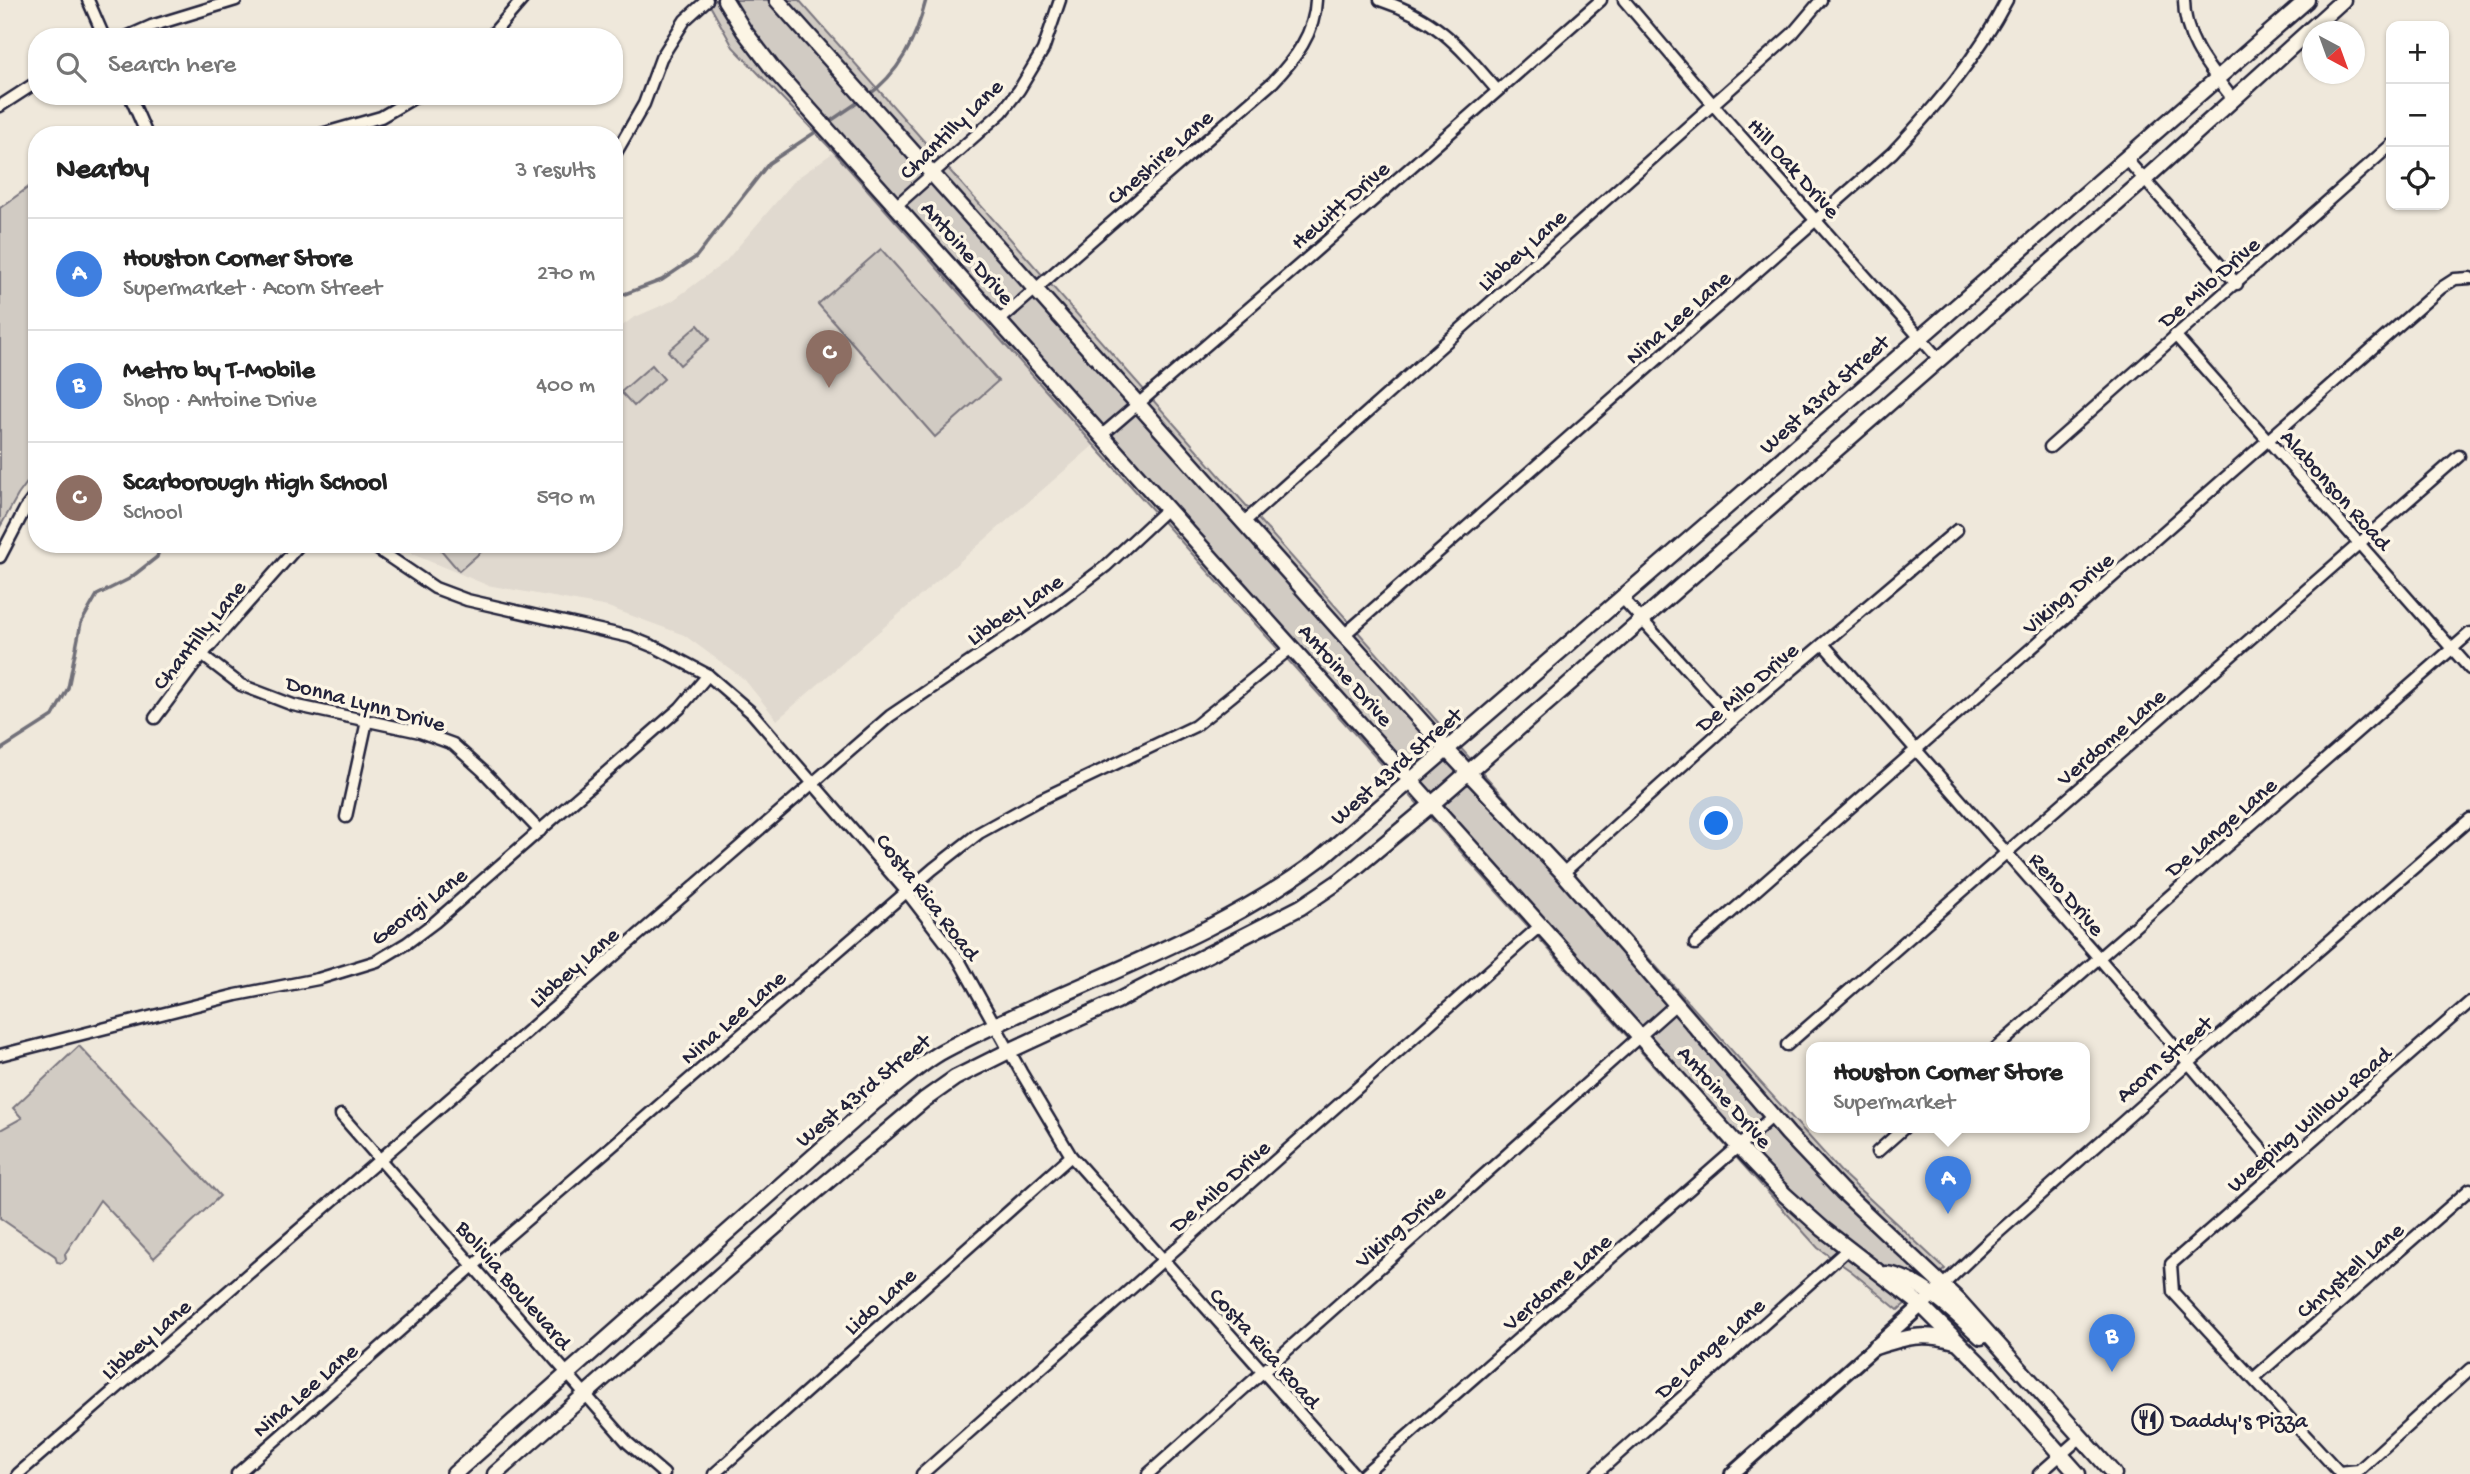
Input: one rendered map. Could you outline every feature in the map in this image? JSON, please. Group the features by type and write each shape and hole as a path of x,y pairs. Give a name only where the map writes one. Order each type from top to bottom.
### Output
{"main road":[{"name":"Antoine Drive","path":"725,0 744,31 773,69 1739,1147 1785,1195 1848,1249 1881,1273 1897,1275 1932,1296 2001,1347 2114,1474"},
{"name":"Antoine Drive","path":"777,0 1467,773 1563,873 1932,1296 1958,1342 2078,1474"},
{"name":"West 43rd Street","path":"454,1474 876,1101 942,1051 1226,920 1288,884 1320,859 1623,599 2307,0"},
{"name":"West 43rd Street","path":"495,1474 801,1204 924,1100 955,1078 1236,942 1301,907 1341,880 1432,804 2144,180 2343,0"},
{"path":"1773,468 1790,488"},
{"path":"1226,920 1236,942"},
{"path":"783,1184 801,1204"},
{"path":"1875,1347 1909,1336 1938,1336 1958,1342"}],"street":[{"path":"88,0 100,28"},
{"path":"146,28 236,0"},
{"path":"498,28 522,0"},
{"path":"623,140 644,104 661,58 685,20 707,0"},
{"name":"Chantilly Lane","path":"897,205 1002,112 1043,50 1060,0"},
{"name":"Cheshire Lane","path":"999,321 1273,82 1290,64 1308,36 1316,0"},
{"path":"1380,0 1408,9 1442,30 1497,90"},
{"name":"Hewitt Drive","path":"1102,435 1601,0"},
{"name":"Hill Oak Drive","path":"1624,0 1938,358"},
{"name":"Libbey Lane","path":"1243,523 1793,33 1821,0"},
{"name":"Nina Lee Lane","path":"1344,635 1892,153 1942,99 1986,36 2007,0"},
{"path":"2184,0 2184,19 2199,54 2232,98"},
{"path":"0,106 28,88"},
{"path":"134,105 142,126"},
{"path":"350,126 381,117 402,105"},
{"name":"De Milo Drive","path":"2050,447 2389,147"},
{"path":"2127,160 2237,284"},
{"name":"Viking Drive","path":"1695,944 2441,288 2455,279 2470,278"},
{"name":"Alabonson Road","path":"2175,335 2470,669"},
{"name":"Verdome Lane","path":"1787,1045 2459,456"},
{"path":"0,557 28,505"},
{"name":"Libbey Lane","path":"18,1474 890,716 1056,604 1106,566 1168,508"},
{"name":"De Milo Drive","path":"1563,873 1734,720 1957,530"},
{"name":"Chantilly Lane","path":"155,718 202,655 291,553"},
{"name":"Costa Rica Road","path":"383,553 435,588 467,600 630,637 657,648 708,675 752,713 906,891 959,960 1071,1156 1354,1474"},
{"path":"1623,599 1734,720"},
{"name":"De Lange Lane","path":"2003,1042 2470,634"},
{"name":"Reno Drive","path":"1825,645 2099,958 2279,1169"},
{"name":"Nina Lee Lane","path":"237,1474 906,891 979,833 1037,801 1195,726 1292,647"},
{"name":"Donna Lynn Drive","path":"202,655 241,685 293,705 420,732 453,744 484,771 540,831"},
{"name":"Georgi Lane","path":"0,1055 236,995 318,979 377,961 435,922 680,708 708,675"},
{"path":"346,817 367,722"},
{"name":"Acorn Street","path":"1732,1474 2189,1063 2470,818"},
{"name":"De Milo Drive","path":"922,1474 1541,925"},
{"name":"Weeping Willow Road","path":"2254,1378 2173,1292 2171,1264 2470,1002"},
{"name":"Viking Drive","path":"1148,1474 1676,1003"},
{"name":"Bolivia Boulevard","path":"341,1115 628,1443 664,1474"},
{"name":"Verdome Lane","path":"1364,1474 1773,1116"},
{"path":"1877,1152 1898,1133"},
{"name":"Lido Lane","path":"714,1474 1071,1156"},
{"name":"Chrystell Lane","path":"2254,1378 2470,1189"},
{"name":"De Lange Lane","path":"1596,1474 1848,1249"},
{"path":"2254,1378 2339,1472 2359,1470 2468,1376"},
{"path":"2039,1474 2081,1437"}],"shaded area":[{"path":"707,0 799,0 1520,815 1841,1172 1945,1269 1898,1310 1818,1248 1094,445 834,152 733,47"},
{"path":"834,152 1094,445 777,720 744,679 684,635 608,607 487,585 411,553 623,553 623,325 633,318 672,301 725,262 796,179"},
{"path":"28,188 28,481 0,527 0,208"},
{"path":"881,249 998,381 935,437 818,304"},
{"path":"698,325 710,339 680,365 668,351"},
{"path":"652,365 664,379 634,406 623,394 623,390"},
{"path":"444,553 480,553 459,571"},
{"path":"79,1046 220,1196 154,1258 100,1200 62,1263 57,1262 55,1256 0,1218 0,1130 22,1118 13,1108"}],"waterway":[{"path":"866,97 888,77 905,54 912,42 926,0"},
{"path":"826,124 860,101"},
{"path":"623,295 662,280 696,257 769,163 820,129"},
{"path":"0,750 53,716 68,688 81,623 97,595 129,579 157,557 158,553"}],"place":[{"name":"Scarborough High School","path":"829,388"},
{"name":"Houston Corner Store","path":"1948,1214"},
{"name":"Metro by T-Mobile","path":"2112,1372"},
{"name":"Daddy's Pizza","path":"2148,1419"}]}
